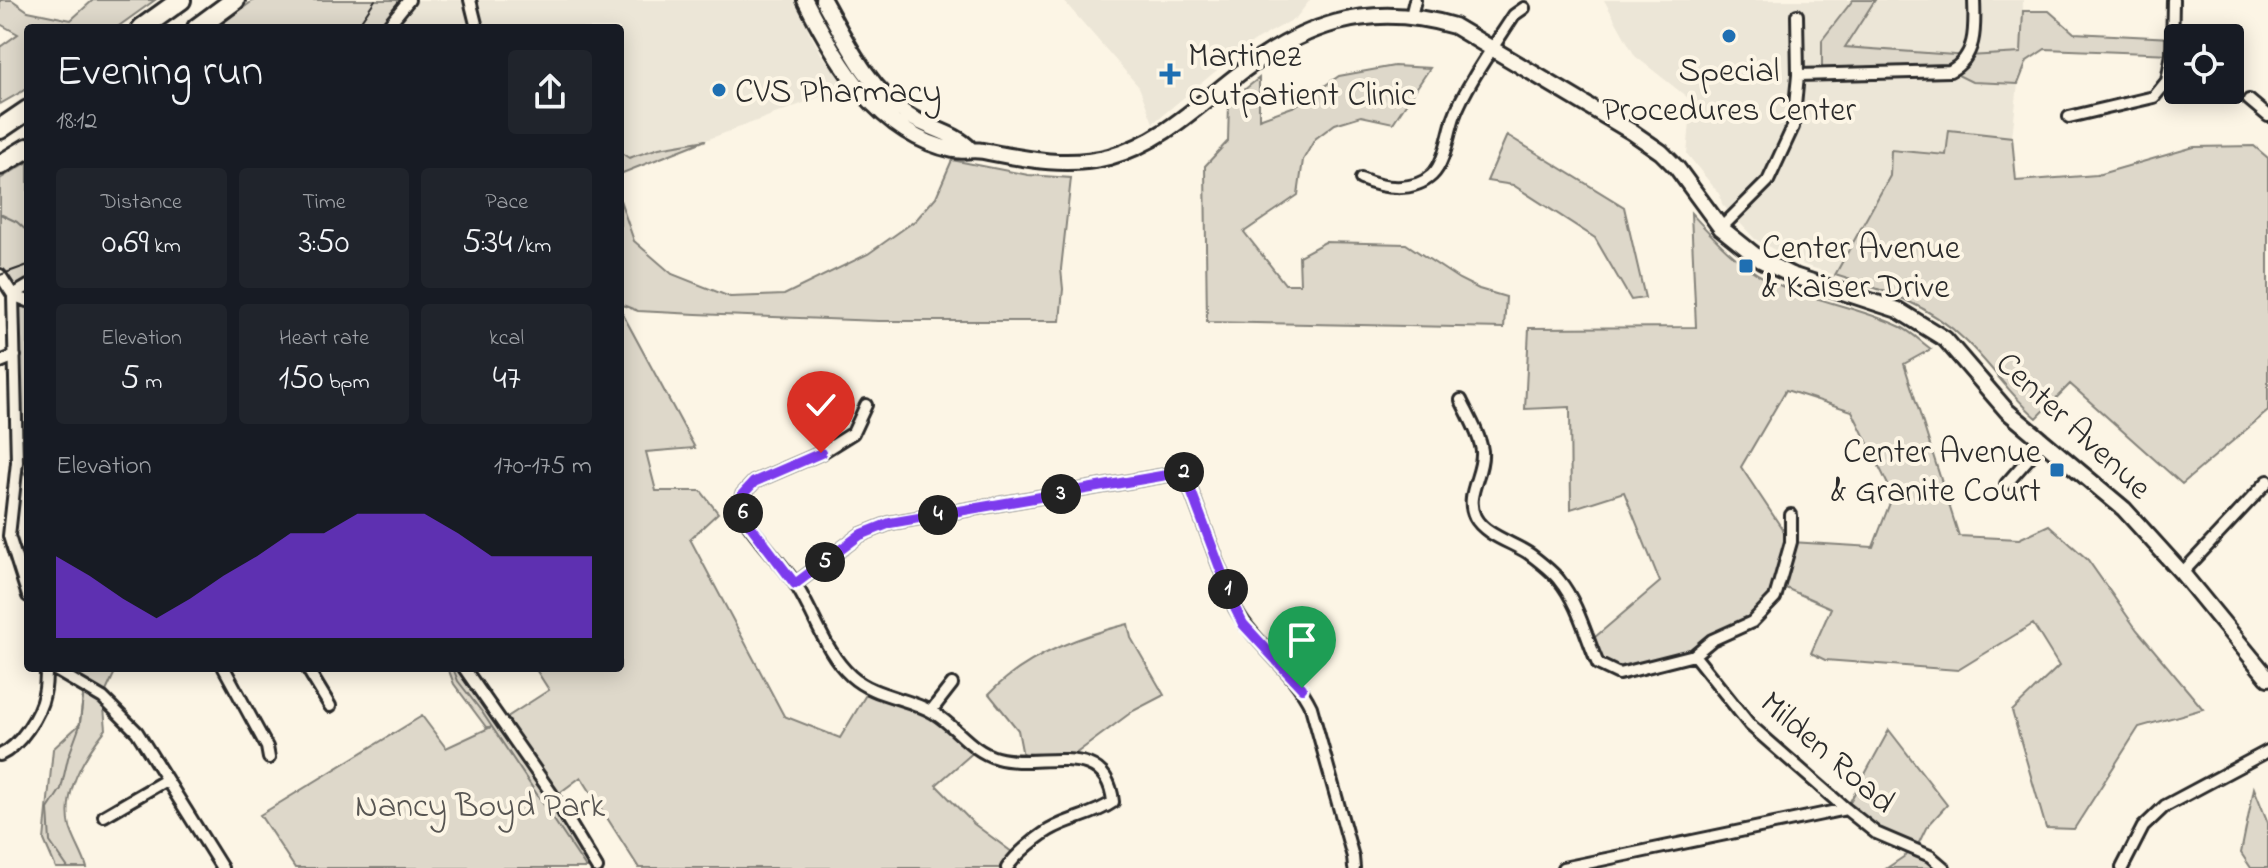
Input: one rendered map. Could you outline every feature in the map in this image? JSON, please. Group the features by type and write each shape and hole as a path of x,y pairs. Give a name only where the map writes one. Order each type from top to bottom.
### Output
{"highway":[{"path":"147,24 181,0"},
{"path":"202,24 235,0"},
{"path":"0,116 24,101"},
{"path":"0,129 24,113"},
{"path":"0,165 24,150"}],"street":[{"path":"389,24 409,0"},
{"path":"470,0 476,24"},
{"name":"Center Avenue","path":"805,0 854,84 899,128 956,151 970,149 1046,162 1107,157 1158,138 1256,60 1306,31 1335,18 1413,6 1493,48 1661,152 1677,168 1721,228 1761,260 1791,275 1870,300 1921,322 1945,339 2007,411 2124,509 2182,573 2268,678"},
{"name":"Center Avenue","path":"823,0 861,66 885,95 908,115 963,140 970,149"},
{"path":"1798,75 1950,71 1961,65 1968,56 1975,30 1974,0"},
{"path":"2069,117 2154,97 2167,81 2172,54 2173,0"},
{"path":"1361,179 1381,187 1391,187 1415,185 1433,175 1442,157 1455,113 1514,15 1524,8"},
{"path":"1721,228 1768,181 1793,127 1798,75 1797,15"},
{"path":"2249,100 2268,116"},
{"path":"0,275 13,295 17,462 9,536 24,583"},
{"path":"13,295 24,288"},
{"path":"13,295 24,299"},
{"path":"0,362 15,356"},
{"path":"1461,400 1482,448 1482,463 1472,490 1476,520 1531,555 1559,580 1576,610 1598,664 1619,674 1694,655 1712,640 1752,622 1775,598 1791,542 1791,515"},
{"path":"866,405 853,433 821,453 754,482 742,495 743,516 795,584 848,673 862,685 931,711 959,731 976,750 1000,759 1024,761 1042,758 1089,763 1104,775 1112,787 1113,802 1099,811 1053,828 1016,855 1007,868"},
{"path":"2006,484 2042,443"},
{"path":"795,584 860,535 890,523 1184,472 1239,616 1302,688 1311,707 1354,868"},
{"path":"2182,573 2268,481"},
{"name":"Milden Road","path":"1694,655 1750,725 1846,809 1876,833 1930,856 1944,868"},
{"path":"0,755 15,744 36,716 48,672"},
{"path":"56,672 103,698 137,732 218,867"},
{"path":"226,672 267,747 269,758"},
{"path":"309,672 330,706"},
{"path":"467,672 554,797 597,868"},
{"path":"931,711 952,684"},
{"path":"2122,868 2143,827 2165,806 2268,751"},
{"path":"104,816 166,780"},
{"path":"1563,868 1846,809"}],"shaded area":[{"path":"409,0 796,0 823,57 833,66 846,87 706,140 659,148 629,158 624,155 624,24 389,24"},
{"name":"Martinez Outpatient Clinic","path":"1063,0 1310,0 1296,18 1258,39 1228,61 1153,123 1139,87"},
{"path":"1604,0 1853,0 1822,40 1822,74 1950,71 1972,82 2018,84 2012,137 1950,130 1947,155 1890,176 1835,275 1798,263 1755,239 1722,204 1720,195 1687,154 1692,101 1635,56"},
{"path":"1875,0 2023,0 2022,53 1968,56 1844,47"}],"green space":[{"path":"0,0 12,0 28,11 71,20 93,0 155,0 122,24 24,24 24,90 0,104 0,47 18,34 0,24"},
{"path":"254,0 409,0 389,24 221,24"},
{"path":"1853,0 1875,0 1845,47 1968,56 2021,53 2023,11 2049,11 2074,33 2164,38 2164,54 2045,49 2027,61 2018,84 1972,82 1950,71 1822,74 1822,40"},
{"path":"1394,66 1430,68 1393,123 1361,116 1335,124 1315,139 1303,160 1298,195 1244,232 1285,284 1300,284 1299,256 1325,242 1406,244 1459,279 1506,297 1504,328 1207,322 1205,166 1228,141 1229,102 1259,78 1259,119 1295,106 1339,76"},
{"path":"1949,130 2012,137 2016,181 2097,175 2194,147 2254,146 2268,158 2268,411 2182,484 2070,384 2037,418 1966,341 1937,317 1888,293 1835,275 1890,176 1891,150 1946,155"},
{"path":"1507,135 1624,207 1645,298 1631,300 1595,238 1513,185 1487,181"},
{"path":"706,140 624,172 624,155 629,158 659,148"},
{"path":"952,160 1028,175 1071,178 1061,269 1060,321 879,321 638,311 624,306 624,212 634,241 672,274 730,297 784,295 868,254 916,220 936,197"},
{"path":"24,164 24,472 17,462 13,295 0,275 0,179"},
{"path":"1691,213 1735,258 1755,273 1782,287 1885,320 1913,335 1931,349 1904,364 1959,536 2019,539 2049,525 2088,560 2137,630 2203,709 2139,727 2074,829 2046,828 2012,711 2059,666 2033,624 1958,670 1825,660 1811,653 1831,608 1779,585 1752,622 1694,655 1619,674 1598,664 1588,643 1660,582 1624,492 1571,509 1570,407 1525,409 1529,328 1696,327","holes":["1786,390 1852,411 1893,495 1873,547 1791,542 1741,467"]},
{"name":"Nancy Boyd Park","path":"624,316 695,448 646,452 656,491 701,491 718,513 690,539 784,716 840,738 870,688 931,711 976,750 936,785 974,824 1016,855 1007,868 639,868 581,777 554,797 597,868 295,868 260,815 422,716 446,748 491,727 486,727 454,684 450,672 464,672 485,707 497,720 504,719 549,690 538,672 624,672"},
{"path":"1128,624 1131,638 1164,695 1133,711 1067,760 1024,761 1018,730 989,694 1035,659 1091,635"},
{"path":"59,672 115,672 103,698 106,729 83,762 69,800 70,827 87,868 56,868 44,840 53,749 80,724 84,686"},
{"path":"1889,730 1947,805 1926,828 1916,849 1942,868 1887,868 1914,850 1876,833 1846,809"},
{"path":"2254,788 2268,823 2268,868 2251,868 2241,853"}],"waterway":[{"path":"0,214 24,228"},
{"path":"455,672 586,868"},
{"path":"68,868 50,842 48,809 61,789 79,728 83,698"}],"railway":[{"path":"359,24 375,0"},
{"path":"0,275 24,266"}],"place":[{"name":"Special Procedures Center","path":"1729,36"},
{"name":"Martinez Outpatient Clinic","path":"1170,74"},
{"name":"CVS Pharmacy","path":"719,90"},
{"name":"Center Avenue & Kaiser Drive","path":"1746,266"},
{"name":"Center Avenue & Granite Court","path":"2057,470"}],"route":[{"path":"821,453 754,482 742,495 743,516 795,584 860,535 890,523 1184,472 1243,624 1302,688"}]}
